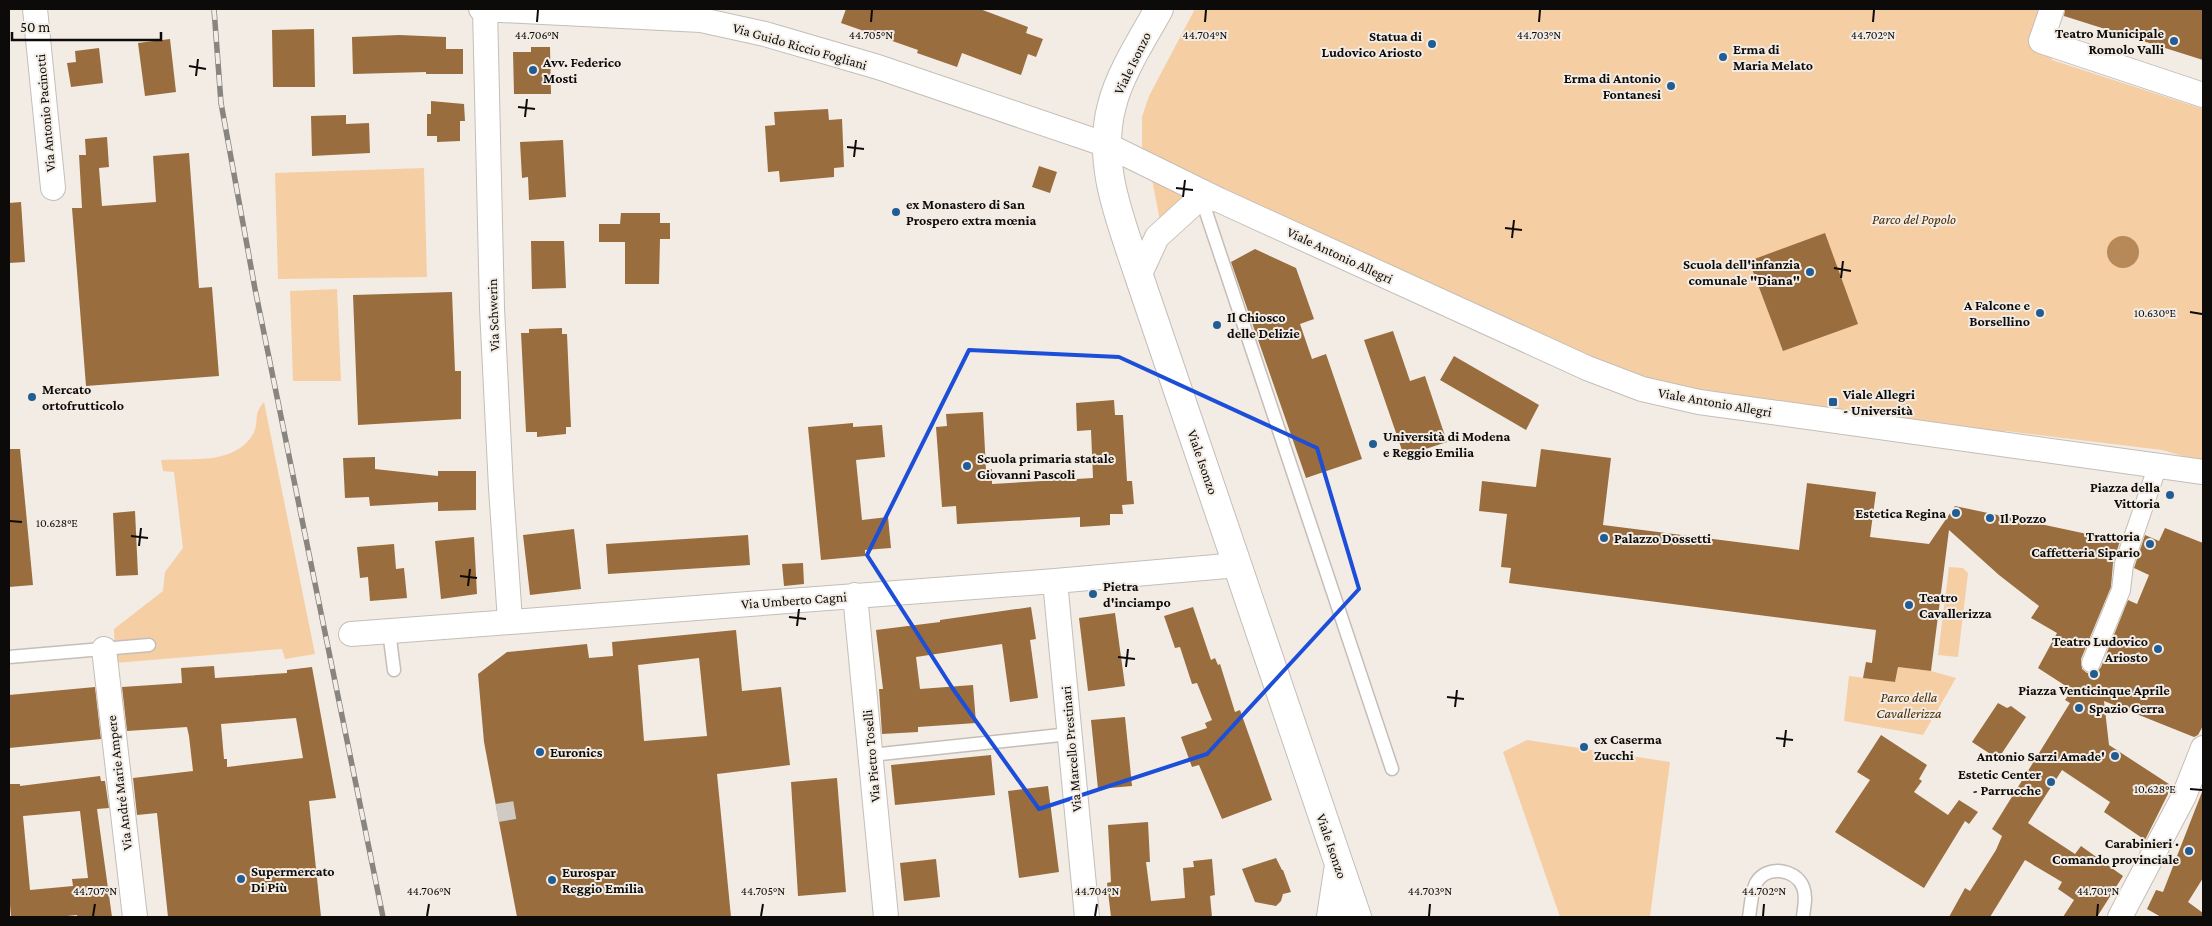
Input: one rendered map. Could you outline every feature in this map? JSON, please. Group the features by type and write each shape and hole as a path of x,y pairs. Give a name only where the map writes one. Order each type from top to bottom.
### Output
{"main road":[{"name":"Viale Isonzo","path":"1159,9 1121,80 1112,103 1107,127 1109,180 1357,917"},
{"path":"1331,917 1338,865"}],"street":[{"name":"Via Antonio Pacinotti","path":"35,9 52,188"},
{"name":"Via Guido Riccio Fogliani","path":"481,9 701,20 743,28 878,68 1107,145"},
{"name":"Via Schwerin","path":"485,9 489,213 498,431 510,621"},
{"path":"2052,9 2041,41 2203,95"},
{"name":"Viale Antonio Allegri","path":"1107,145 1210,198 1588,368 1642,388 1700,402 2203,472"},
{"path":"1140,276 1157,237 1210,198"},
{"path":"2091,663 2121,590 2124,564 2158,465"},
{"name":"Via Umberto Cagni","path":"351,634 1055,581 1238,565"},
{"name":"Via Marcello Prestinari","path":"1055,581 1087,917"},
{"name":"Via Pietro Toselli","path":"856,595 886,917"},
{"name":"Via André Marie Ampere","path":"104,649 135,917"},
{"path":"2126,915 2184,796 2203,748"}],"lane":[{"path":"1210,198 1392,769"},
{"path":"388,631 394,670"},
{"path":"9,657 149,645"},
{"path":"871,754 1070,734"},
{"path":"1749,917 1756,884 1762,876 1776,870 1793,875 1802,884 1805,894 1803,917"}],"highlighted area":[{"path":"969,350 1119,357 1317,448 1359,589 1207,754 1039,809 953,689 867,555"}],"green space":[{"name":"Parco del Popolo","path":"1195,9 2038,9 2052,60 2203,109 2203,462 2162,450 2006,431 1977,441 1642,389 1142,161 1142,117 1149,96"},
{"path":"424,168 427,277 278,279 275,173"},
{"path":"1152,179 1187,194 1160,221"},
{"path":"337,289 341,381 293,381 290,291"},
{"path":"264,402 315,654 285,659 282,649 115,663 114,629 163,591 165,572 183,548 174,472 163,471 161,460 212,458 236,451 253,434 258,411"},
{"path":"1949,567 1963,568 1968,573 1958,657 1938,655"},
{"name":"Parco della Cavallerizza","path":"1898,667 1931,671 1956,678 1923,735 1844,721 1849,676 1895,682"},
{"path":"1527,740 1670,762 1650,917 1560,917 1503,752"}],"shaded area":[{"path":"2123,236 2129,237 2134,241 2138,246 2138,258 2134,263 2129,267 2123,268 2117,267 2112,263 2108,258 2107,252 2108,246 2112,241 2117,237"}],"building":[{"path":"846,9 980,9 1028,27 1026,33 1043,39 1036,57 1028,54 1021,75 962,53 957,67 917,53 918,50 841,23"},
{"name":"Teatro Municipale Romolo Valli","path":"2065,9 2203,9 2203,60 2064,16"},
{"path":"314,29 315,87 273,87 272,30"},
{"path":"399,35 446,37 446,49 463,49 463,74 426,74 426,72 353,74 352,37"},
{"path":"170,39 176,92 145,96 138,43"},
{"path":"531,47 550,47 551,94 514,94 513,52 531,52"},
{"path":"99,48 103,83 71,87 67,63 76,62 75,51"},
{"path":"431,101 464,104 465,121 460,121 460,141 437,142 437,136 427,136 427,114 431,114"},
{"path":"828,109 829,120 842,119 844,167 834,168 834,177 780,182 779,171 768,172 765,126 775,125 774,112"},
{"path":"346,115 346,124 369,123 370,153 312,156 311,116"},
{"path":"107,137 109,167 99,168 102,206 156,202 153,156 189,153 199,288 212,287 219,376 86,386 72,208 82,208 79,155 86,155 85,139"},
{"path":"563,140 566,197 529,200 528,177 522,178 520,142"},
{"path":"1039,166 1057,172 1050,193 1032,187"},
{"path":"21,202 25,262 9,263 9,203"},
{"path":"621,213 660,213 660,223 670,223 670,239 660,239 659,284 625,284 625,242 599,242 599,224 620,224"},
{"path":"1825,233 1858,324 1783,351 1749,261"},
{"path":"531,241 564,241 566,288 532,289"},
{"path":"1255,249 1296,268 1314,319 1300,324 1312,359 1326,354 1362,459 1306,478 1231,262"},
{"path":"452,292 455,371 461,371 461,419 358,425 353,295"},
{"path":"562,328 562,334 567,334 571,427 566,427 566,434 537,437 537,432 526,432 521,333 529,333 529,329"},
{"path":"1393,331 1410,381 1425,376 1447,442 1404,456 1364,340"},
{"path":"1454,356 1539,405 1526,430 1440,380"},
{"name":"Scuola primaria statale Giovanni Pascoli","path":"1114,400 1115,415 1123,415 1127,481 1132,481 1134,504 1122,505 1123,514 1110,514 1110,525 1080,527 1080,517 957,524 956,506 942,507 936,427 947,426 946,414 983,412 986,470 992,469 992,484 1093,478 1091,430 1077,431 1076,403"},
{"path":"853,423 853,427 882,425 885,457 856,460 862,520 888,517 891,548 865,550 865,556 821,560 808,427"},
{"name":"Mercato ortofrutticolo","path":"9,449 20,449 33,585 9,587"},
{"path":"1541,449 1611,458 1603,525 1799,550 1807,483 1876,492 1870,537 1929,544 1955,506 2120,541 2113,563 2111,587 2081,659 2082,669 2087,673 2097,672 2101,667 2128,600 2137,604 2149,575 2134,568 2145,535 2159,541 2165,528 2203,543 2203,726 2198,735 2194,737 2104,701 2109,745 2172,786 2145,840 2104,812 2110,802 2062,770 2028,823 2075,854 2081,846 2123,876 2097,917 2063,917 2074,900 2058,889 2062,882 2025,860 1990,917 1949,917 1965,888 1970,891 1996,850 2002,836 1992,829 2070,703 2065,700 2072,690 2038,668 2057,633 2031,618 2039,606 1999,575 1949,530 1931,671 1898,667 1895,682 1863,678 1866,662 1872,663 1876,630 1509,583 1511,568 1501,567 1507,514 1479,511 1482,481 1536,487"},
{"path":"375,457 375,469 438,476 438,471 476,471 476,510 438,511 438,502 370,506 369,497 345,498 343,458"},
{"path":"135,511 138,575 116,576 113,513"},
{"path":"574,529 581,589 530,595 523,535"},
{"path":"748,535 750,565 608,574 606,544"},
{"path":"474,537 477,594 441,599 435,541"},
{"path":"394,544 396,569 404,568 407,598 370,601 368,577 360,578 357,547"},
{"path":"803,563 804,584 784,586 782,564"},
{"path":"1031,607 1036,639 1030,640 1038,698 1010,702 1002,644 916,657 920,689 973,685 976,723 918,727 918,732 882,734 879,689 883,689 876,630"},
{"path":"1193,607 1211,660 1215,658 1218,665 1220,664 1235,712 1240,710 1272,800 1222,819 1199,765 1192,767 1181,737 1207,728 1205,723 1212,720 1197,683 1192,684 1180,647 1175,648 1164,616"},
{"path":"1115,613 1125,686 1088,691 1079,618"},
{"path":"736,630 742,691 781,687 790,765 717,774 731,917 517,917 484,742 478,674 507,652 587,644 589,658 613,656 612,642","holes":["699,658 707,736 644,741 638,665"]},
{"path":"214,666 215,678 287,673 287,670 312,667 336,798 309,801 321,917 168,917 157,813 137,815 133,778 193,771 189,736 187,727 127,731 122,687 182,683 181,668","holes":["296,718 303,758 227,767 227,759 224,759 221,724"]},
{"path":"95,687 101,739 9,748 9,695"},
{"path":"1998,703 2007,708 2011,706 2026,717 1998,759 1972,742"},
{"path":"1125,717 1132,786 1098,789 1091,720"},
{"path":"1881,735 1927,765 1919,779 1922,781 1914,792 1948,815 1959,800 1978,812 1969,824 1965,821 1924,888 1835,832 1870,780 1857,772"},
{"path":"991,755 995,795 895,805 891,765"},
{"path":"100,776 101,781 105,781 109,808 97,809 112,917 77,917 77,915 11,917 9,892 9,784 20,784 20,786","holes":["80,811 88,878 72,879 73,886 30,890 23,816"]},
{"path":"837,778 846,892 798,896 791,782"},
{"path":"1048,786 1059,872 1019,878 1008,791"},
{"name":"Carabinieri · Comando provinciale","path":"2202,792 2203,878 2188,902 2203,913 2203,917 2161,917 2147,909 2156,890 2163,892"},
{"path":"1148,822 1150,862 1146,862 1151,901 1185,898 1183,868 1194,867 1193,861 1212,859 1215,895 1210,896 1212,917 1111,917 1107,883 1111,882 1108,825"},
{"path":"1276,858 1283,870 1291,892 1283,894 1281,901 1276,906 1255,902 1242,869"},
{"path":"936,859 940,897 904,901 900,863"}],"tunnel":[{"path":"497,813 515,810"}],"railway":[{"path":"214,9 221,103 255,289 383,917"}],"place":[{"name":"Teatro Municipale Romolo Valli","path":"2174,41"},
{"name":"Statua di Ludovico Ariosto","path":"1432,44"},
{"name":"Erma di Maria Melato","path":"1723,57"},
{"name":"Avv. Federico Mosti","path":"533,70"},
{"name":"Erma di Antonio Fontanesi","path":"1671,86"},
{"name":"ex Monastero di San Prospero extra mœnia","path":"896,212"},
{"name":"Scuola dell'infanzia comunale \"Diana\"","path":"1810,272"},
{"name":"A Falcone e Borsellino","path":"2040,313"},
{"name":"Il Chiosco delle Delizie","path":"1217,325"},
{"name":"Mercato ortofrutticolo","path":"32,397"},
{"name":"Viale Allegri - Università","path":"1833,402"},
{"name":"Università di Modena e Reggio Emilia","path":"1373,444"},
{"name":"Scuola primaria statale Giovanni Pascoli","path":"967,466"},
{"name":"Piazza della Vittoria","path":"2170,495"},
{"name":"Estetica Regina","path":"1956,513"},
{"name":"Il Pozzo","path":"1990,518"},
{"name":"Palazzo Dossetti","path":"1604,538"},
{"name":"Trattoria Caffetteria Sipario","path":"2150,544"},
{"name":"Pietra d'inciampo","path":"1093,594"},
{"name":"Teatro Cavallerizza","path":"1909,605"},
{"name":"Teatro Ludovico Ariosto","path":"2158,649"},
{"name":"Piazza Venticinque Aprile","path":"2094,674"},
{"name":"Spazio Gerra","path":"2079,708"},
{"name":"ex Caserma Zucchi","path":"1584,747"},
{"name":"Euronics","path":"540,752"},
{"name":"Antonio Sarzi Amade'","path":"2115,756"},
{"name":"Estetic Center - Parrucche","path":"2051,782"},
{"name":"Carabinieri · Comando provinciale","path":"2189,851"},
{"name":"Supermercato Di Più","path":"241,879"},
{"name":"Eurospar Reggio Emilia","path":"552,880"}]}
